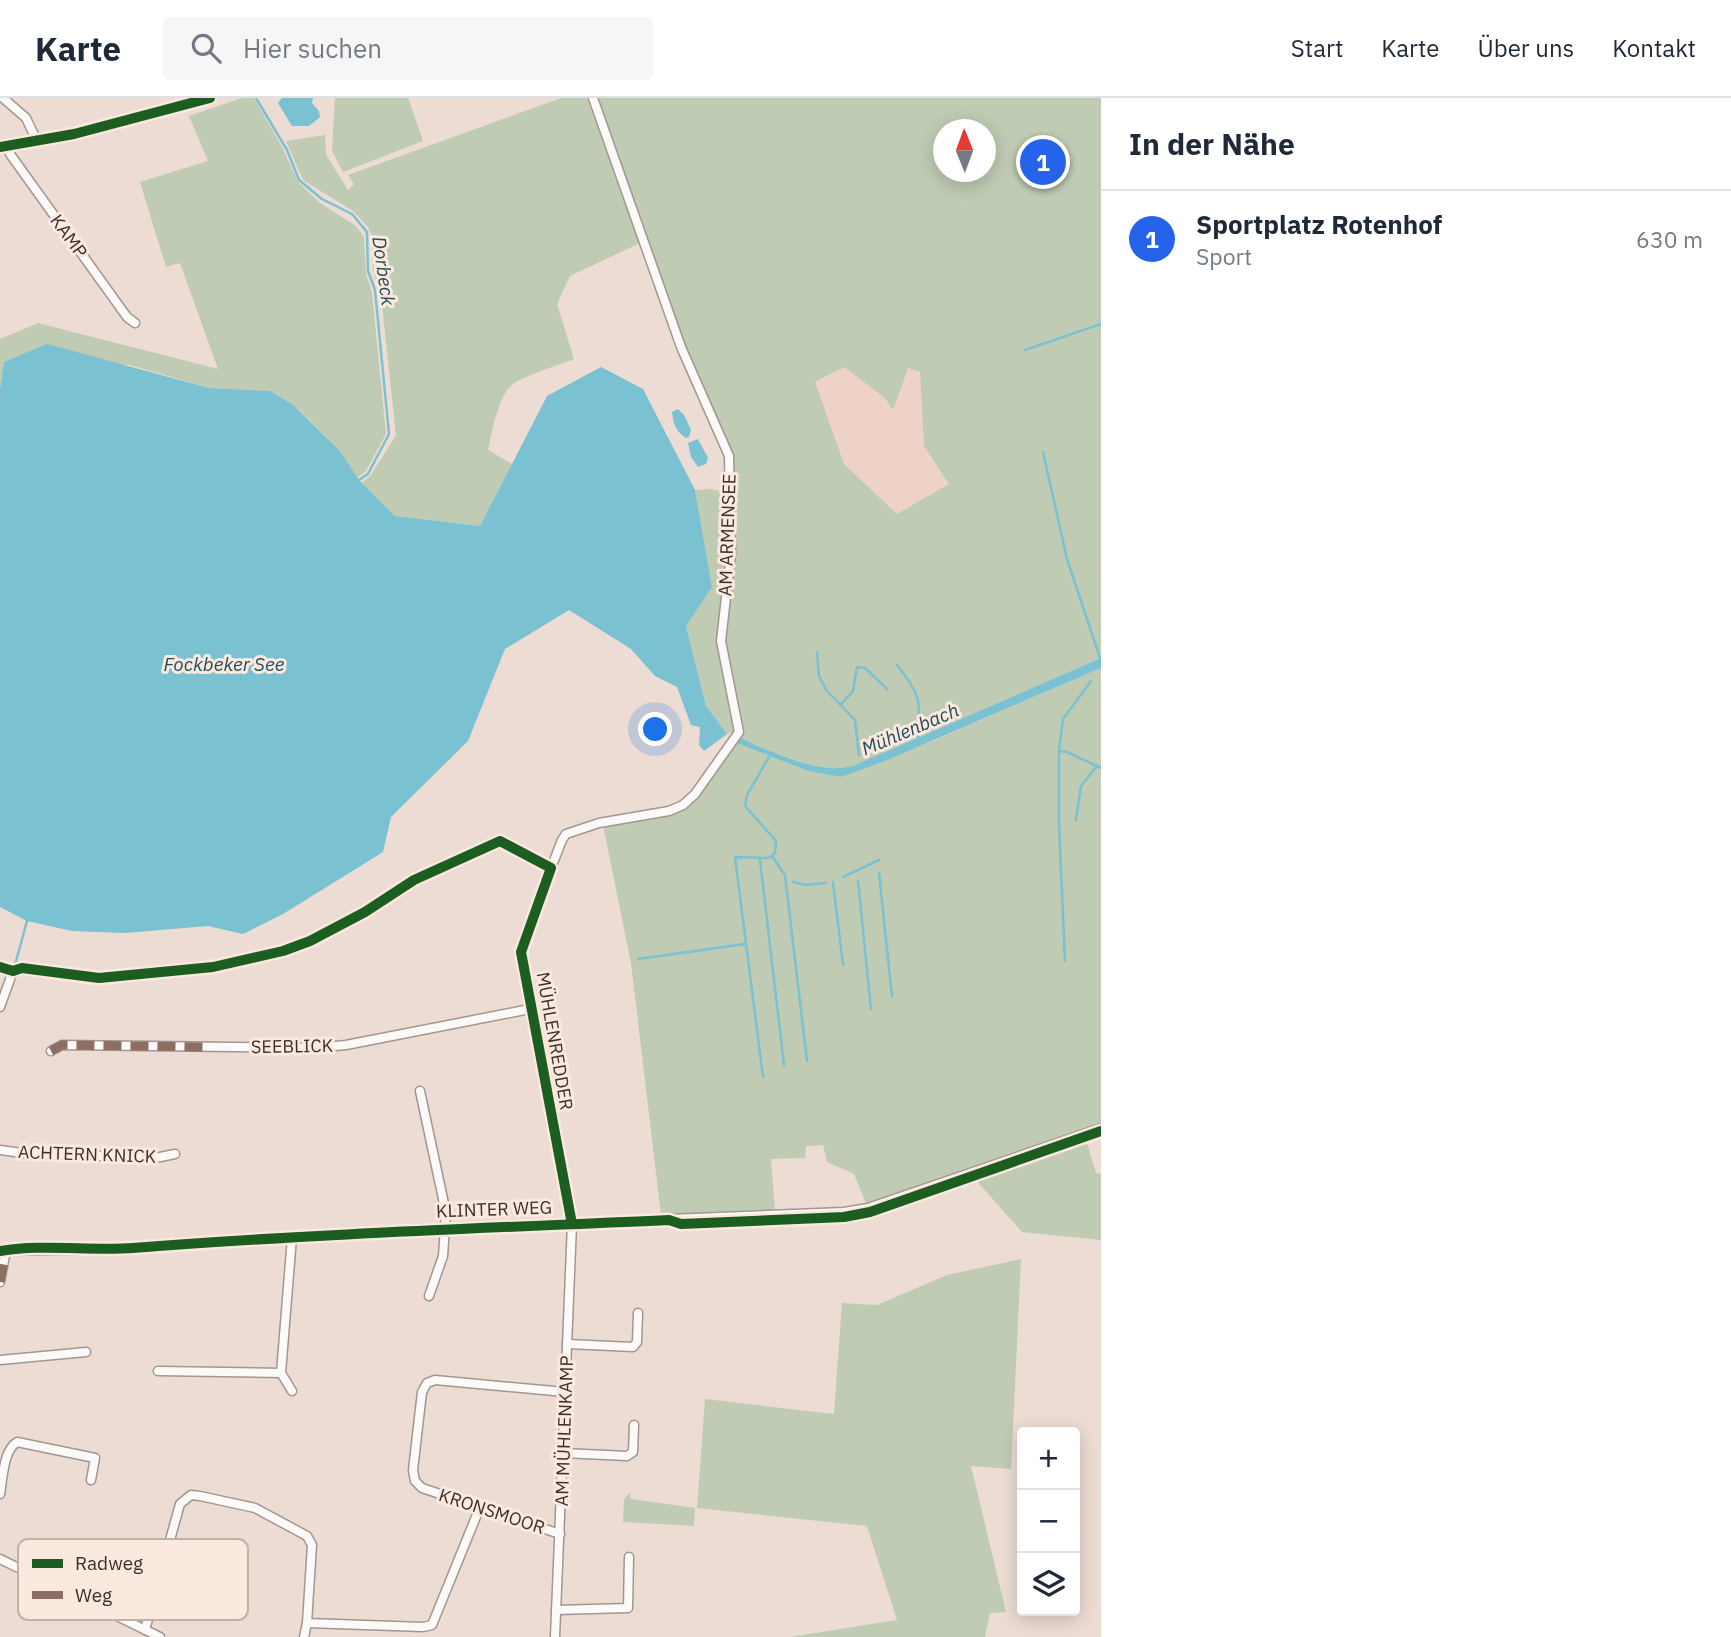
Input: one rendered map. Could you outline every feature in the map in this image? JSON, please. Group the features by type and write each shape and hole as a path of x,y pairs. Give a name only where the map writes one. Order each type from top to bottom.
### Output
{"main road":[{"path":"4,146 130,121 210,98"}],"street":[{"path":"3,98 26,118 37,141"},
{"name":"AM ARMENSEE","path":"562,840 566,834 599,823 669,811 683,805 695,794 736,736 721,641 731,554 729,456 681,347 593,98"},
{"name":"KAMP","path":"4,146 127,317 135,323"},
{"name":"MÜHLENREDDER","path":"562,840 521,952 572,1224"},
{"path":"0,1007 13,971"},
{"name":"SEEBLICK","path":"51,1051 62,1045 311,1048 346,1045 530,1009"},
{"name":"KLINTER WEG","path":"420,1091 446,1213 444,1228"},
{"name":"KLINTER WEG","path":"3,1251 121,1249 444,1228 844,1212 880,1203 1101,1128"},
{"name":"ACHTERN KNICK","path":"0,1150 155,1158 175,1154"},
{"name":"AM MÜHLENKAMP","path":"555,1637 572,1224"},
{"path":"429,1296 443,1256 444,1228"},
{"path":"292,1237 281,1373 292,1391"},
{"path":"0,1282 3,1251"},
{"path":"567,1344 633,1347 637,1342 638,1312"},
{"path":"0,1360 86,1352"},
{"path":"158,1371 281,1373"},
{"name":"KRONSMOOR","path":"560,1534 422,1488 415,1481 413,1471 422,1392 435,1380 565,1392"},
{"path":"563,1453 627,1457 633,1452 634,1425"},
{"path":"0,1494 8,1454 12,1445 17,1442 95,1458 91,1480"},
{"path":"170,1539 180,1504 191,1496 255,1508 307,1536 312,1545 304,1637"},
{"path":"307,1623 424,1627 432,1625 480,1507"},
{"path":"556,1610 628,1608 629,1557"},
{"path":"0,1559 18,1568"},
{"path":"125,1620 160,1637"},
{"path":"145,1630 148,1620"}],"shaded area":[{"path":"844,367 885,398 908,368 920,372 924,446 949,484 897,514 844,464 815,382"}],"green space":[{"path":"242,98 254,98 298,182 320,203 356,226 364,237 366,274 372,293 386,434 366,471 357,478 339,450 308,419 292,404 270,391 209,388 130,365 4,362 0,389 0,339 38,323 218,369 180,263 166,267 140,182 208,161 189,116"},
{"path":"335,98 408,98 423,141 343,172 332,151"},
{"path":"561,98 587,98 640,243 570,276 557,304 574,359 518,381 503,397 488,450 512,464 480,526 395,516 362,483 371,475 396,435 381,296 373,271 372,237 368,227 353,211 303,180 286,141 325,135 326,155 348,190 354,184 348,175"},
{"path":"598,98 1101,98 1101,658 853,766 821,767 796,761 737,736 724,641 731,456 683,346","holes":["844,367 885,398 893,410 908,368 920,372 924,446 949,484 897,514 844,464 815,382"]},
{"path":"695,490 727,492 728,554 718,641 737,730 727,734 706,706 686,626 712,587"},
{"path":"1101,668 1101,1122 866,1203 854,1174 827,1162 823,1145 806,1146 805,1158 771,1159 775,1210 661,1215 631,963 603,825 656,819 684,809 705,788 734,742 808,771 841,777 935,740"},
{"path":"1086,1140 1096,1173 1101,1174 1101,1240 1022,1232 975,1179"},
{"path":"1021,1259 1011,1469 971,1466 1006,1612 990,1613 985,1637 790,1637 897,1620 867,1526 697,1508 705,1399 834,1414 842,1303 877,1305 947,1275"},
{"path":"630,1493 631,1499 695,1508 694,1526 623,1522 624,1499"}],"water":[{"path":"282,98 313,98 312,103 319,111 320,117 309,126 292,126 278,103"},
{"name":"Fockbeker See","path":"47,344 209,388 270,391 292,404 339,450 359,480 395,516 480,526 547,396 601,367 643,389 695,490 712,587 686,626 706,706 727,734 704,751 699,745 700,727 691,725 677,687 655,676 631,649 569,610 505,649 468,741 391,817 383,852 283,914 243,934 208,926 125,933 72,931 27,921 0,907 0,389 4,362"},
{"path":"678,409 691,430 686,438 674,423 672,412"},
{"path":"698,439 708,458 706,464 698,467 691,457 688,443"},
{"path":"1101,658 1101,668 885,761 841,777 808,771 734,742 737,736 783,756 820,767 853,766"}],"waterway":[{"name":"Dorbeck","path":"256,98 287,150 299,180 322,199 352,214 367,232 368,271 375,290 389,434 368,474 359,480"},
{"path":"1025,350 1101,324"},
{"path":"1043,452 1067,559 1101,661"},
{"name":"Mühlenbach","path":"817,652 819,676 826,690 855,720 859,755"},
{"name":"Mühlenbach","path":"897,665 918,700 918,740"},
{"path":"841,704 853,691 857,667 865,668 887,689"},
{"path":"1065,961 1059,825 1059,751 1063,719 1091,681"},
{"path":"1059,751 1101,768"},
{"path":"763,1077 735,857 769,858 775,853 776,841 745,806 747,795 770,755"},
{"path":"1076,820 1081,786 1097,766"},
{"path":"772,856 785,875 807,1061"},
{"path":"760,860 784,1065"},
{"path":"843,877 879,860"},
{"path":"879,873 892,996"},
{"path":"858,881 871,1009"},
{"path":"793,882 805,885 826,883"},
{"path":"833,882 843,965"},
{"path":"15,965 27,921"},
{"path":"638,959 745,944"}],"marked path":[{"path":"51,1051 62,1045 204,1047"},
{"path":"0,1282 6,1250"}],"cycle path":[{"path":"0,147 74,134 210,98"},
{"path":"0,967 13,971 22,968 99,978 213,967 283,951 310,941 365,912 414,880 500,841 551,868 521,952 572,1224"},
{"path":"0,1251 32,1248 133,1248 334,1235 669,1220 681,1224 844,1217 870,1212 1101,1131"}],"place":[{"name":"Sportplatz Rotenhof","path":"1043,162"}]}
